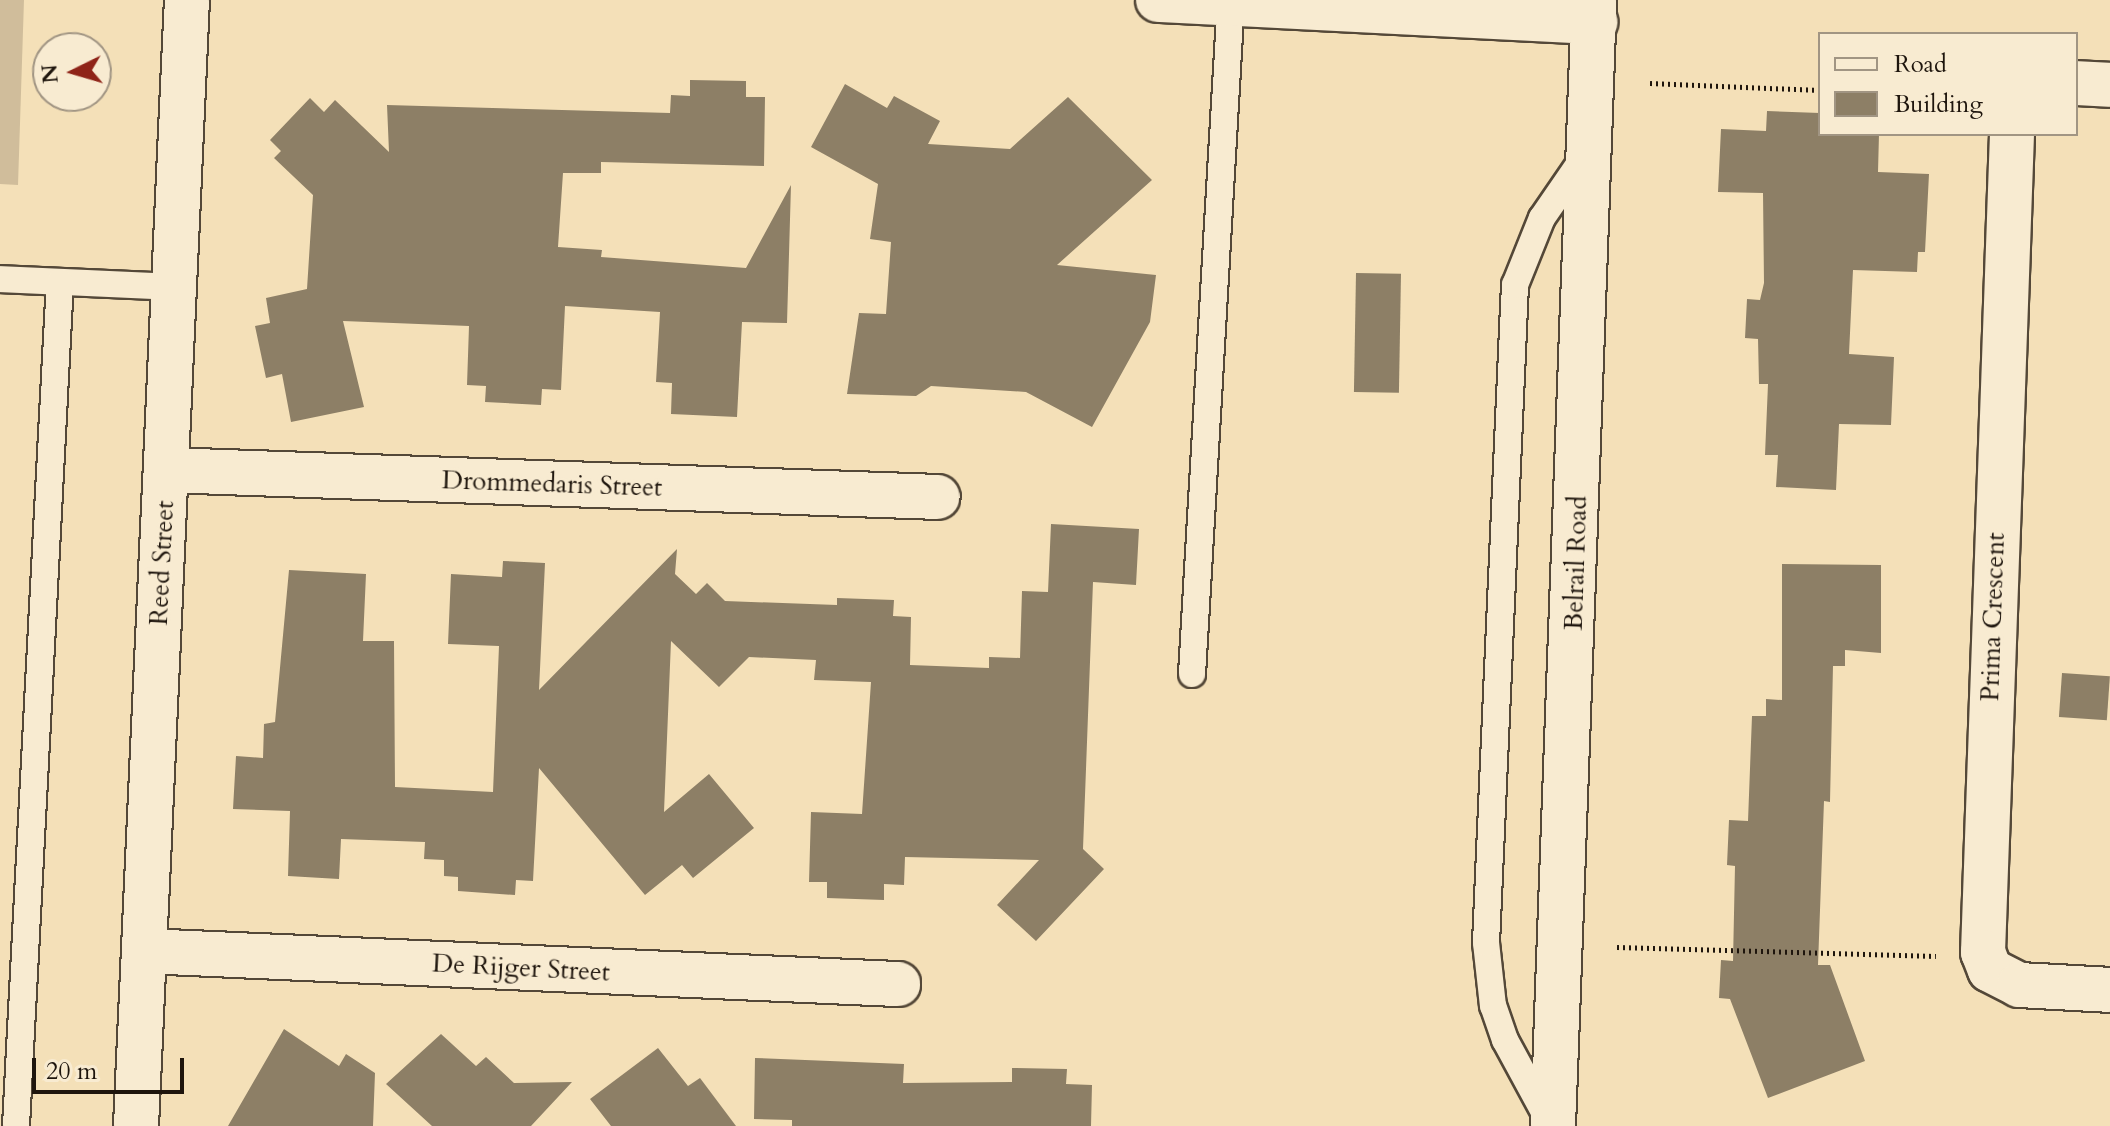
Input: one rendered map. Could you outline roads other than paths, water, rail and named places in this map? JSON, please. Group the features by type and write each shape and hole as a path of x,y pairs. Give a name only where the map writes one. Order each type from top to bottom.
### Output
{"street":[{"name":"Reed Street","path":"136,1126 187,0"},
{"path":"1158,0 1594,11"},
{"name":"Belrail Road","path":"1553,1126 1593,144 1594,11"},
{"path":"2078,83 2110,85"},
{"name":"Prima Crescent","path":"2011,136 1983,952 1990,970 2019,985 2110,990"},
{"name":"Drommedaris Street","path":"166,470 938,497"},
{"name":"De Rijger Street","path":"144,951 898,984"}],"lane":[{"path":"1192,674 1231,1"},
{"path":"1553,1126 1505,1040 1493,1006 1486,943 1515,285 1542,218 1593,144"},
{"path":"0,279 174,287"},
{"path":"16,1126 60,282"}]}
